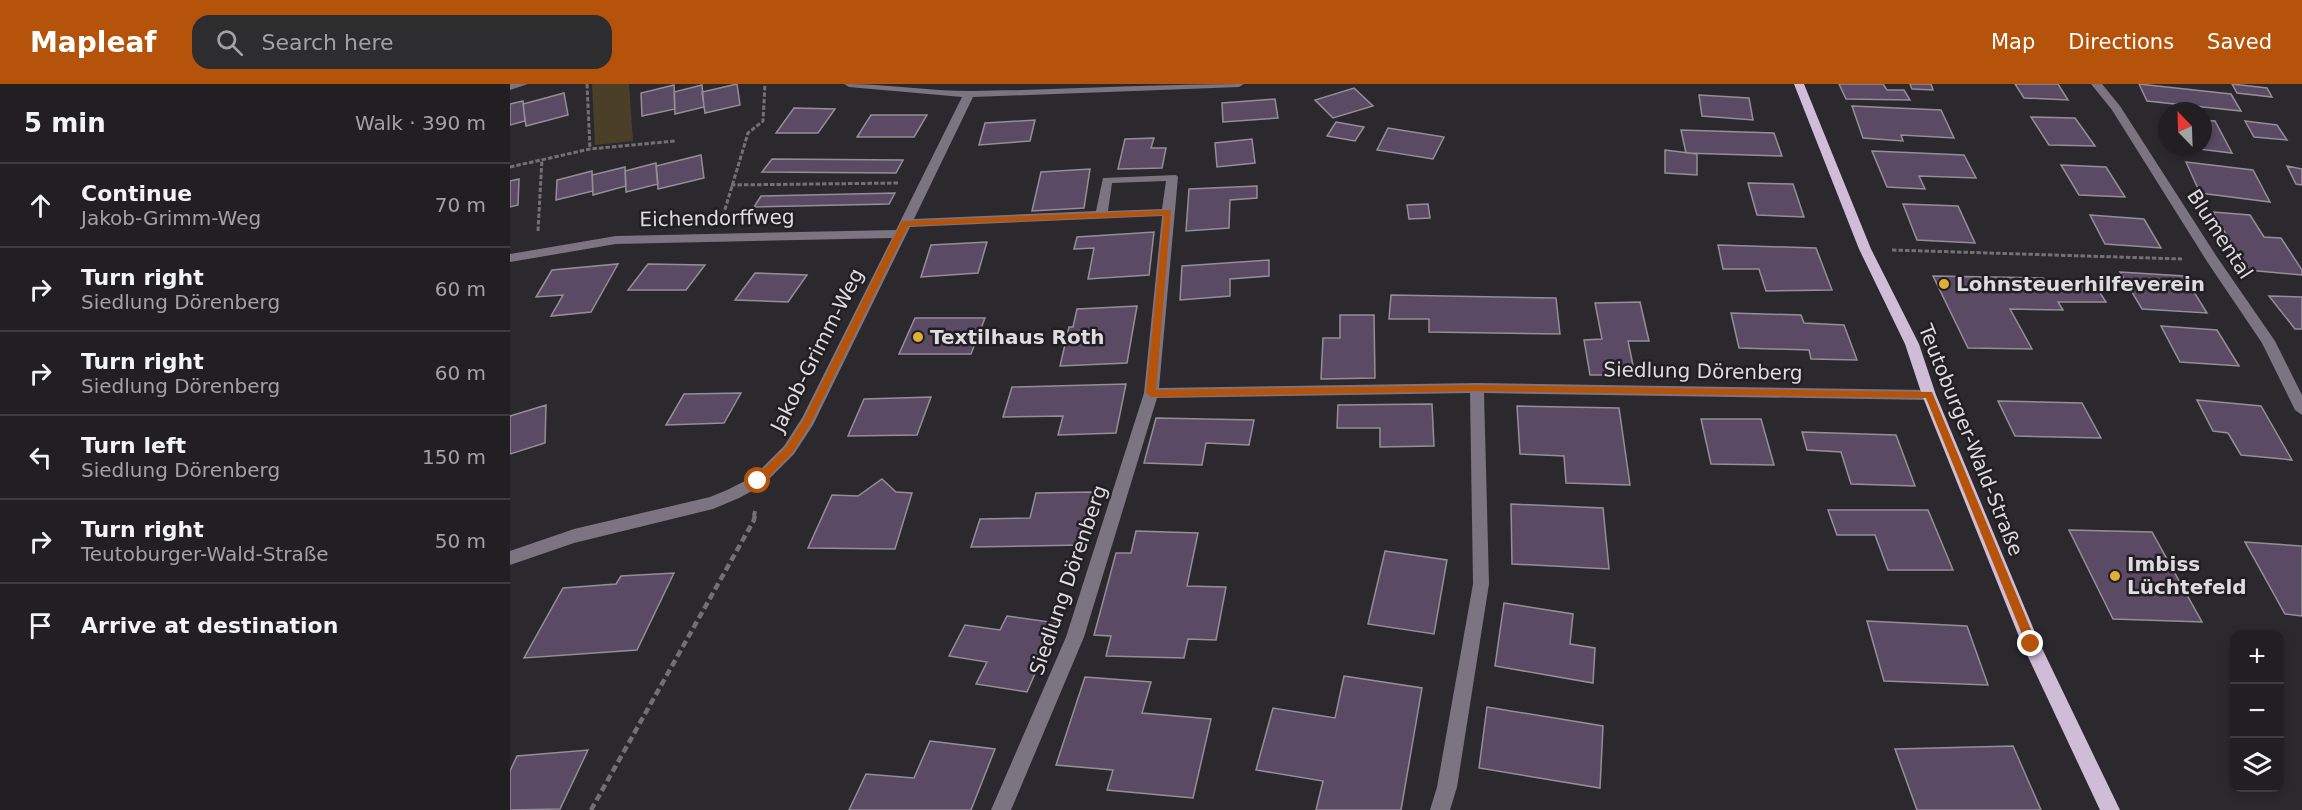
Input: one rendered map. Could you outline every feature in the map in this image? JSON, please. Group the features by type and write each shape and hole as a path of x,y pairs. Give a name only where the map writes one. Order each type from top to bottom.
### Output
{"main road":[{"name":"Teutoburger-Wald-Straße","path":"1799,84 1865,249 1912,344 1929,395 2031,644 2110,810"}],"street":[{"path":"510,87 523,84"},
{"path":"849,84 969,94 1239,84"},
{"name":"Blumental","path":"2096,84 2116,108 2212,260 2268,341 2302,410"},
{"name":"Jakob-Grimm-Weg","path":"510,558 574,536 713,503 758,481 789,450 808,421 969,94"},
{"name":"Siedlung Dörenberg","path":"1001,810 1075,637 1151,393 1172,177 1107,180 1101,215"},
{"path":"902,228 1168,212"},
{"name":"Eichendorffweg","path":"510,258 616,240 902,228"},
{"path":"1440,810 1447,787 1481,585 1477,388"},
{"name":"Siedlung Dörenberg","path":"1151,393 1477,388 1929,395"}],"path":[{"path":"587,84 590,149"},
{"path":"717,237 748,133 763,121 765,84"},
{"path":"510,167 590,149 675,141"},
{"path":"537,252 542,159"},
{"path":"731,185 925,182"},
{"path":"1865,249 2212,260"},
{"path":"591,810 754,520 758,481"}],"shaded area":[{"path":"592,84 629,84 633,141 595,145"}],"building":[{"path":"737,84 740,105 705,113 702,92"},
{"path":"1839,84 1883,84 1887,90 1904,90 1910,100 1846,99"},
{"path":"1910,84 1931,84 1933,90 1912,89"},
{"path":"2015,84 2058,84 2068,100 2024,98"},
{"path":"2139,84 2231,94 2241,111 2212,108 2212,102 2147,101"},
{"path":"2232,84 2267,88 2272,97 2237,93"},
{"path":"674,85 675,109 642,116 641,93"},
{"path":"702,85 704,107 675,114 674,92"},
{"path":"1354,88 1373,106 1333,118 1315,100"},
{"path":"564,93 568,115 526,126 523,104"},
{"path":"1699,95 1749,98 1753,120 1702,116"},
{"path":"1275,99 1278,118 1223,122 1222,103"},
{"path":"523,101 525,121 510,125 510,104"},
{"path":"1852,106 1941,110 1954,138 1901,135 1903,141 1863,138"},
{"path":"794,108 835,109 818,133 776,133"},
{"path":"871,115 927,115 914,137 857,137"},
{"path":"2031,117 2075,118 2095,146 2049,145"},
{"path":"1035,120 1030,141 979,145 985,123"},
{"path":"2212,121 2215,121 2232,153 2212,151"},
{"path":"2245,121 2277,125 2287,140 2254,137"},
{"path":"1336,122 1364,127 1355,141 1327,136"},
{"path":"1388,128 1444,137 1433,159 1377,150"},
{"path":"1681,130 1774,133 1782,156 1686,153"},
{"path":"1154,138 1151,148 1166,148 1162,168 1118,169 1125,139"},
{"path":"1252,139 1255,163 1217,167 1215,143"},
{"path":"1665,150 1697,154 1697,175 1665,173"},
{"path":"1872,151 1964,155 1976,178 1919,176 1925,189 1887,187"},
{"path":"701,155 704,178 658,189 656,166"},
{"path":"772,159 903,160 896,173 762,172"},
{"path":"2186,162 2253,170 2270,202 2200,193"},
{"path":"656,163 658,184 626,192 625,171"},
{"path":"2061,165 2106,167 2125,197 2079,195"},
{"path":"2287,166 2302,169 2302,185 2296,184"},
{"path":"625,167 626,186 593,195 592,175"},
{"path":"1090,169 1084,208 1032,211 1041,172"},
{"path":"592,171 593,191 556,200 557,180"},
{"path":"519,179 518,205 510,207 510,181"},
{"path":"1748,183 1793,184 1804,217 1757,215"},
{"path":"1257,186 1257,198 1230,200 1229,228 1186,231 1189,189"},
{"path":"895,193 889,204 754,207 761,196"},
{"path":"1428,204 1430,218 1409,219 1407,205"},
{"path":"1903,204 1958,206 1975,243 1917,240"},
{"path":"2213,212 2250,215 2264,237 2281,238 2302,270 2302,275 2247,270"},
{"path":"2090,215 2144,219 2161,248 2105,244"},
{"path":"1154,232 1149,275 1088,279 1094,248 1074,249 1077,237"},
{"path":"987,242 978,273 921,277 931,245"},
{"path":"1718,245 1816,248 1832,290 1766,291 1759,269 1723,269"},
{"path":"1269,260 1269,276 1230,279 1230,296 1180,300 1182,266"},
{"path":"618,264 591,312 551,316 563,295 536,297 552,270"},
{"path":"648,264 705,265 686,290 628,290"},
{"path":"2120,272 2184,276 2207,313 2142,309"},
{"path":"755,273 807,275 788,302 735,300"},
{"path":"1933,276 2043,278 2045,281 2093,282 2106,302 2058,302 2063,310 2010,309 2032,349 1968,348"},
{"path":"1391,295 1556,298 1560,334 1429,332 1429,319 1389,319"},
{"path":"2269,296 2302,297 2302,329 2295,329"},
{"path":"1640,302 1649,341 1628,341 1635,375 1590,375 1584,340 1602,339 1595,303"},
{"path":"1137,306 1127,363 1060,366 1069,327 1073,327 1077,309"},
{"path":"1731,313 1801,315 1804,323 1844,325 1857,360 1811,359 1809,350 1739,348"},
{"path":"1340,315 1374,315 1375,378 1321,379 1323,338 1340,338"},
{"path":"915,318 985,318 971,354 899,354"},
{"path":"2161,326 2217,330 2239,366 2180,362"},
{"path":"1126,384 1116,433 1058,435 1063,416 1003,417 1012,387"},
{"path":"741,393 724,423 666,425 684,394"},
{"path":"931,397 917,435 848,436 864,399"},
{"path":"2197,400 2261,406 2292,460 2241,455 2228,433 2213,431"},
{"path":"1998,401 2082,403 2101,438 2015,436"},
{"path":"1432,404 1434,446 1380,447 1380,428 1337,428 1338,405"},
{"path":"546,405 545,443 510,454 510,416"},
{"path":"1517,406 1619,408 1630,485 1566,483 1564,456 1520,454"},
{"path":"1156,418 1254,420 1249,445 1206,443 1202,465 1144,463"},
{"path":"1701,419 1761,419 1774,465 1711,464"},
{"path":"1802,432 1896,435 1915,486 1851,484 1841,452 1807,450"},
{"path":"882,479 896,492 912,493 895,549 808,548 832,495 858,496"},
{"path":"1093,492 1081,545 971,547 980,519 1030,518 1036,493"},
{"path":"1511,504 1603,508 1609,569 1512,564"},
{"path":"1828,510 1928,510 1953,570 1888,570 1875,535 1837,535"},
{"path":"2069,530 2152,532 2202,622 2113,619"},
{"path":"1136,531 1198,533 1187,586 1226,587 1216,640 1188,639 1184,658 1106,656 1111,636 1094,635 1116,553 1131,553"},
{"path":"2245,542 2302,546 2302,616 2285,614"},
{"path":"1385,551 1447,560 1434,634 1368,624"},
{"path":"674,573 637,650 524,658 563,588 616,584 621,576"},
{"path":"1504,603 1573,614 1570,644 1595,648 1593,683 1495,666"},
{"path":"1007,616 1057,623 1027,692 976,684 987,662 949,656 965,625 1000,630"},
{"path":"1867,621 1967,626 1988,685 1884,681"},
{"path":"1344,676 1422,688 1401,810 1316,810 1323,781 1256,770 1273,708 1335,718"},
{"path":"1085,677 1151,682 1142,713 1211,719 1193,798 1107,790 1113,770 1056,765"},
{"path":"1487,707 1603,726 1600,788 1479,768"},
{"path":"930,741 995,749 971,810 849,810 866,774 914,778"},
{"path":"2013,746 2041,810 1917,810 1895,749"},
{"path":"588,750 560,809 510,810 510,771 517,756"}],"place":[{"name":"Lohnsteuerhilfeverein","path":"1944,284"},
{"name":"Textilhaus Roth","path":"918,337"},
{"name":"Imbiss Lüchtefeld","path":"2115,576"}],"route":[{"path":"758,481 789,450 808,421 905,223 1168,212 1151,393 1477,388 1929,395 2031,644"}]}
